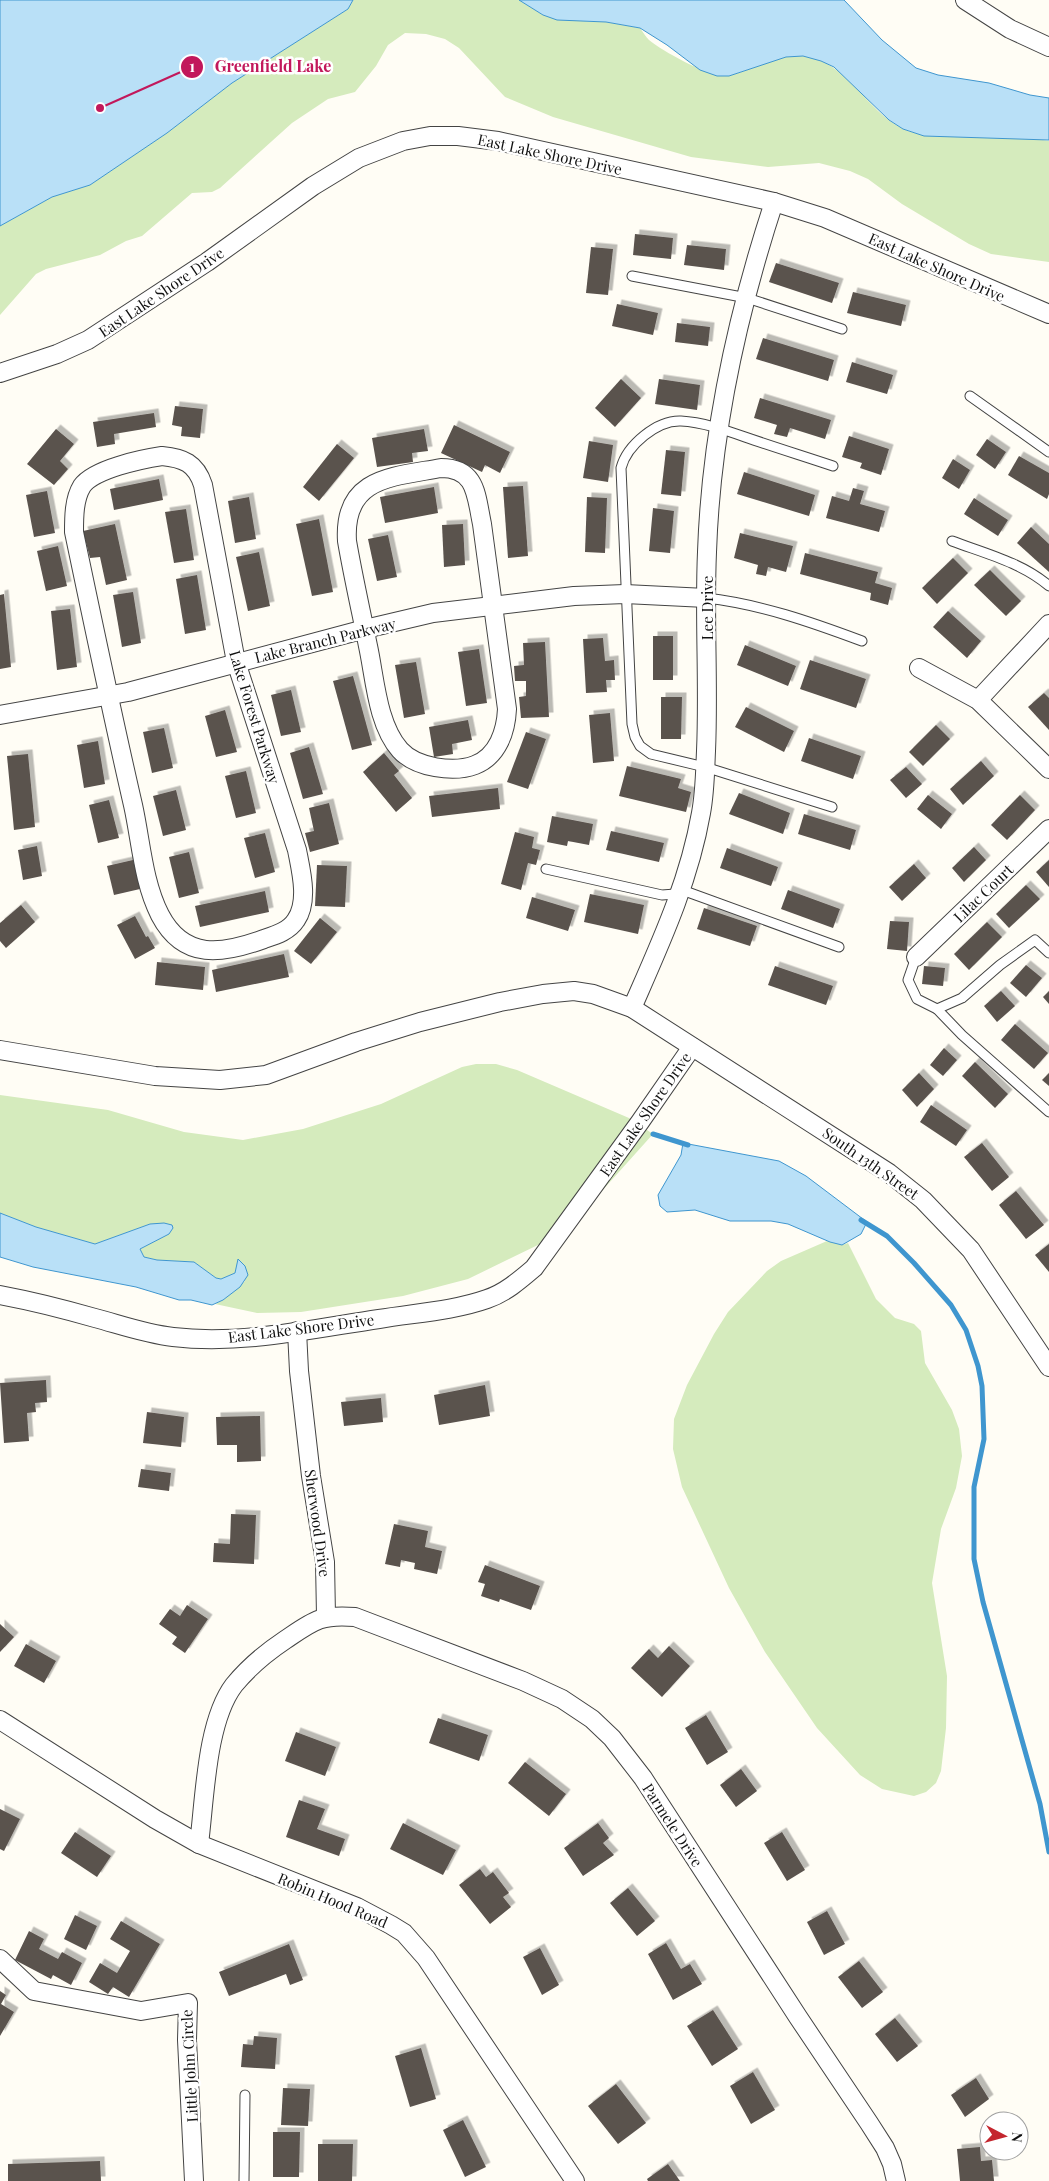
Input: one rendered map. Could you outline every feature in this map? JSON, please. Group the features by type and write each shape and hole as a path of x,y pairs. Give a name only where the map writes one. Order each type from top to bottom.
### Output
{"street":[{"path":"965,0 1010,29 1049,47"},
{"name":"East Lake Shore Drive","path":"0,373 57,354 88,340 207,262 313,186 359,158 402,142 430,136 458,136 498,141 774,202 825,218 1049,314"},
{"name":"Lee Drive","path":"632,1008 682,890 702,811 708,678 706,598 710,500 734,346 758,250 774,202"},
{"name":"Lake Forest Parkway","path":"162,456 176,457 191,464 199,474 210,516 236,662 297,850 303,879 301,906 297,919 283,932 228,951 208,951 185,944 173,935 160,916 150,889 108,696 74,532 74,514 79,492 89,479 136,462 162,456"},
{"path":"454,468 462,471 473,485 482,524 504,681 506,717 502,736 492,753 480,763 465,767 429,766 415,761 400,750 388,730 365,629 347,541 347,521 350,508 361,491 406,474 432,469 454,468"},
{"path":"626,594 706,598"},
{"name":"Lake Branch Parkway","path":"0,715 108,696 433,613 574,596 626,594"},
{"path":"978,700 1049,624"},
{"path":"920,668 978,700 1049,769"},
{"name":"Lilac Court","path":"916,957 1049,829"},
{"name":"East Lake Shore Drive","path":"0,1050 155,1076 220,1080 266,1075 356,1042 420,1022 534,995 574,991 592,994 632,1008 692,1047 552,1246 534,1268 501,1293 478,1301 442,1309 251,1337 209,1338 173,1337 143,1332 39,1302 0,1295"},
{"name":"South 13th Street","path":"692,1047 881,1167 923,1200 975,1256 1049,1367"},
{"name":"Sherwood Drive","path":"297,1331 299,1371 311,1476 325,1562 326,1616"},
{"path":"199,1844 210,1751 215,1726 233,1686 246,1672 280,1643 311,1622 326,1616"},
{"name":"Parmele Drive","path":"326,1616 355,1617 523,1681 562,1699 592,1719 612,1738 642,1778 869,2123 888,2156 896,2181"},
{"name":"Robin Hood Road","path":"0,1720 155,1819 199,1844 356,1907 391,1924 404,1933 431,1965 575,2181"},
{"name":"Little John Circle","path":"0,1959 34,1991 141,2011 188,2003 187,2040 194,2181"}],"lane":[{"path":"632,276 747,298 842,329"},
{"path":"970,396 1049,452"},
{"path":"832,807 705,767 651,754 644,751 635,737 632,724 621,468 624,459 655,427 681,421 720,429 833,466"},
{"path":"952,541 1011,564 1036,576 1049,586"},
{"path":"706,598 734,601 788,615 862,641"},
{"path":"546,869 662,895 675,894 682,890 839,947"},
{"path":"937,1010 962,998 1000,965 1035,940 1049,953"},
{"path":"916,957 908,980 917,999 937,1010 962,1035 1049,1112"},
{"path":"244,2095 244,2181"}],"green space":[{"path":"353,0 519,0 543,15 640,28 649,40 677,58 701,69 723,75 731,75 776,59 804,56 819,60 833,67 890,121 909,132 929,135 1014,137 1049,141 1049,262 991,254 969,244 902,204 868,179 850,171 819,163 768,167 691,157 553,117 505,97 459,48 445,39 426,34 405,33 388,45 376,66 355,92 328,99 292,123 220,188 212,192 192,193 142,236 126,241 100,255 46,269 36,274 0,315 0,226 52,197 90,185 167,133 232,83 348,9"},
{"path":"476,1064 496,1064 517,1070 629,1118 653,1134 592,1202 542,1243 468,1279 403,1296 301,1312 257,1313 215,1304 223,1300 245,1281 238,1260 235,1273 221,1279 216,1278 194,1262 157,1260 144,1257 140,1249 169,1234 173,1228 150,1224 95,1244 36,1227 0,1213 0,1095 108,1110 184,1132 243,1140 303,1129 381,1104 462,1067"},
{"path":"827,1241 842,1245 848,1243 876,1299 895,1318 914,1324 921,1331 925,1363 952,1410 959,1429 962,1456 956,1488 941,1529 932,1583 947,1676 946,1728 941,1771 936,1783 926,1792 914,1796 882,1789 860,1775 817,1728 765,1652 729,1588 682,1487 673,1449 674,1419 687,1385 728,1312 767,1271 781,1261"}],"water":[{"path":"0,0 353,0 348,9 232,83 167,133 90,185 52,197 0,226"},
{"path":"519,0 844,0 882,40 916,68 938,75 989,83 1030,95 1049,98 1049,140 924,136 903,129 889,120 834,67 821,61 803,56 786,57 729,76 717,76 700,70 667,45 640,28 606,22 557,20 543,15"},
{"path":"683,1143 779,1161 806,1176 867,1222 861,1234 842,1245 830,1242 788,1224 771,1221 730,1221 695,1210 667,1212 660,1206 658,1195 681,1155"},
{"path":"0,1213 36,1227 95,1244 150,1224 164,1223 172,1225 173,1228 169,1234 140,1249 144,1257 157,1260 194,1262 216,1278 221,1279 235,1273 238,1259 245,1266 248,1275 240,1287 223,1300 212,1305 191,1300 179,1300 136,1287 33,1267 0,1257"}],"building":[{"path":"635,234 673,238 671,259 633,255"},
{"path":"687,245 726,249 724,270 684,265"},
{"path":"591,247 613,249 608,295 586,293"},
{"path":"776,263 839,283 832,303 769,282"},
{"path":"853,292 906,305 901,326 847,313"},
{"path":"617,304 658,313 653,335 612,326"},
{"path":"677,323 710,327 708,346 675,342"},
{"path":"763,338 834,360 828,381 756,359"},
{"path":"852,362 893,375 887,394 846,382"},
{"path":"621,379 641,398 615,427 595,408"},
{"path":"659,379 700,385 697,410 655,404"},
{"path":"760,398 831,420 825,439 790,428 787,437 774,434 777,425 754,418"},
{"path":"175,406 203,409 200,438 181,436 182,427 172,425"},
{"path":"154,413 156,427 114,434 115,444 97,447 93,422"},
{"path":"454,425 510,452 500,473 485,465 482,472 441,453"},
{"path":"56,429 74,444 60,461 68,469 54,485 27,464"},
{"path":"424,429 428,451 412,453 413,462 377,467 372,438"},
{"path":"849,436 889,449 881,475 860,468 862,463 842,457"},
{"path":"987,439 1006,452 995,469 976,455"},
{"path":"589,441 613,445 608,482 583,478"},
{"path":"337,444 354,458 319,501 303,487"},
{"path":"666,450 685,452 681,496 661,494"},
{"path":"1019,456 1049,473 1049,494 1047,499 1008,475"},
{"path":"953,459 970,470 959,489 942,478"},
{"path":"744,472 815,495 809,516 737,494"},
{"path":"159,479 163,500 114,510 110,489"},
{"path":"523,486 528,556 508,558 503,487"},
{"path":"434,487 438,513 385,523 380,497"},
{"path":"853,488 864,491 860,504 885,511 879,532 826,518 832,496 849,501"},
{"path":"47,491 55,533 34,537 26,495"},
{"path":"249,497 256,539 235,543 228,501"},
{"path":"587,497 607,498 605,553 585,552"},
{"path":"974,498 1008,520 998,536 964,514"},
{"path":"653,508 674,511 670,553 649,551"},
{"path":"186,509 194,560 174,563 165,512"},
{"path":"319,519 333,592 312,596 296,524"},
{"path":"115,524 127,580 106,585 100,557 90,558 83,531"},
{"path":"463,524 465,565 444,567 442,525"},
{"path":"1031,527 1049,544 1049,572 1017,543"},
{"path":"740,533 793,546 786,572 768,567 766,576 756,574 758,565 734,558"},
{"path":"388,535 397,577 377,581 368,539"},
{"path":"58,546 67,586 46,591 37,551"},
{"path":"259,552 270,606 248,611 236,557"},
{"path":"805,553 878,572 875,583 892,588 888,605 870,600 871,593 800,574"},
{"path":"953,558 968,573 937,604 922,588"},
{"path":"990,570 1021,601 1006,616 974,585"},
{"path":"197,575 206,630 185,634 176,579"},
{"path":"133,592 141,643 122,647 113,595"},
{"path":"4,594 11,667 0,669 0,595"},
{"path":"70,609 77,667 57,670 51,611"},
{"path":"948,611 981,641 967,658 933,627"},
{"path":"653,636 673,636 673,680 653,680"},
{"path":"603,638 605,661 614,660 615,680 606,680 607,692 586,693 583,639"},
{"path":"545,642 549,717 521,718 519,697 526,696 526,681 515,681 514,666 524,665 523,643"},
{"path":"745,645 796,666 788,686 737,665"},
{"path":"479,649 487,703 466,706 458,652"},
{"path":"810,660 866,679 856,708 800,689"},
{"path":"416,662 425,714 404,718 395,665"},
{"path":"353,676 372,745 352,750 333,681"},
{"path":"291,690 301,732 281,736 271,695"},
{"path":"1044,693 1049,698 1049,730 1028,707"},
{"path":"661,697 682,697 681,739 661,739"},
{"path":"746,707 794,731 784,752 735,727"},
{"path":"225,710 237,752 216,757 205,716"},
{"path":"610,713 614,761 593,763 589,715"},
{"path":"468,720 472,740 452,744 453,754 434,757 429,727"},
{"path":"936,725 950,739 923,766 909,752"},
{"path":"164,728 173,768 152,773 143,732"},
{"path":"526,732 546,739 528,789 507,782"},
{"path":"809,738 861,756 853,779 801,761"},
{"path":"98,741 105,784 84,788 77,745"},
{"path":"309,747 323,794 303,799 290,753"},
{"path":"384,753 399,771 394,775 412,798 396,812 363,772"},
{"path":"28,754 35,827 14,830 7,756"},
{"path":"981,761 994,776 963,805 950,789"},
{"path":"627,766 681,779 678,788 691,792 686,812 619,796"},
{"path":"906,767 922,784 906,798 890,780"},
{"path":"246,771 256,813 236,818 225,776"},
{"path":"498,788 500,809 432,817 429,796"},
{"path":"176,790 186,830 163,836 153,796"},
{"path":"739,793 790,813 783,834 729,814"},
{"path":"928,795 952,814 941,829 917,809"},
{"path":"1020,795 1035,810 1007,840 991,825"},
{"path":"109,800 119,838 98,843 89,805"},
{"path":"329,803 339,844 310,852 305,833 314,831 309,808"},
{"path":"804,814 856,830 850,850 798,834"},
{"path":"552,816 593,824 589,845 568,841 567,846 547,842"},
{"path":"611,831 664,843 659,862 606,850"},
{"path":"515,832 534,837 532,848 540,850 536,865 528,863 521,890 501,884"},
{"path":"265,833 275,872 255,878 244,838"},
{"path":"37,846 42,876 23,880 18,850"},
{"path":"974,847 986,860 964,882 952,868"},
{"path":"727,848 778,867 771,886 720,868"},
{"path":"189,852 199,893 179,898 169,857"},
{"path":"133,860 140,889 114,895 107,866"},
{"path":"1049,860 1049,887 1036,872"},
{"path":"914,864 926,878 902,901 889,887"},
{"path":"317,865 347,866 345,907 315,906"},
{"path":"1026,885 1040,899 1009,928 996,914"},
{"path":"788,890 840,909 833,928 781,909"},
{"path":"265,891 269,912 200,927 195,906"},
{"path":"590,894 644,905 638,934 584,922"},
{"path":"532,897 575,910 568,931 526,918"},
{"path":"21,905 35,922 6,948 0,941 0,923"},
{"path":"704,908 757,926 750,946 697,929"},
{"path":"135,916 146,937 148,936 155,948 135,959 117,925"},
{"path":"320,918 337,932 311,964 294,951"},
{"path":"890,921 909,922 907,951 887,949"},
{"path":"987,922 1002,937 969,970 954,954"},
{"path":"284,954 289,977 216,992 212,970"},
{"path":"157,962 205,967 203,990 155,985"},
{"path":"1026,965 1042,978 1026,997 1010,983"},
{"path":"775,966 833,986 826,1005 768,985"},
{"path":"924,966 945,968 943,986 922,984"},
{"path":"1001,991 1015,1006 997,1022 984,1006"},
{"path":"1049,991 1049,1004 1043,997"},
{"path":"1015,1024 1048,1053 1034,1069 1001,1040"},
{"path":"944,1048 957,1060 943,1076 930,1065"},
{"path":"975,1062 1008,1094 995,1108 962,1076"},
{"path":"919,1073 934,1089 917,1107 902,1090"},
{"path":"1049,1073 1049,1086 1042,1080"},
{"path":"931,1105 967,1130 956,1146 920,1122"},
{"path":"982,1143 1009,1177 992,1191 964,1157"},
{"path":"1016,1191 1044,1225 1026,1239 999,1205"},
{"path":"1049,1244 1049,1272 1035,1255"},
{"path":"46,1380 47,1402 35,1403 36,1412 27,1413 29,1441 4,1443 0,1383"},
{"path":"485,1385 490,1416 439,1425 434,1395"},
{"path":"381,1398 383,1422 344,1426 341,1402"},
{"path":"147,1412 184,1417 181,1447 143,1443"},
{"path":"260,1416 261,1461 237,1462 237,1445 217,1445 216,1417"},
{"path":"141,1469 171,1473 169,1491 138,1487"},
{"path":"231,1514 256,1515 254,1564 213,1562 214,1543 230,1544"},
{"path":"394,1524 428,1531 425,1547 442,1551 437,1574 414,1569 415,1563 401,1560 400,1567 385,1564"},
{"path":"485,1565 540,1586 531,1610 500,1599 499,1602 481,1596 485,1584 478,1582"},
{"path":"187,1605 208,1619 185,1653 172,1644 177,1637 159,1624 170,1609 180,1616"},
{"path":"0,1624 14,1637 0,1652"},
{"path":"26,1644 56,1661 44,1683 14,1666"},
{"path":"669,1646 690,1666 662,1697 631,1668 649,1649 658,1658"},
{"path":"706,1715 728,1752 707,1765 685,1728"},
{"path":"438,1718 488,1735 479,1761 429,1743"},
{"path":"296,1732 336,1747 325,1776 285,1761"},
{"path":"525,1762 566,1794 549,1816 508,1783"},
{"path":"741,1769 757,1791 736,1807 720,1785"},
{"path":"299,1800 325,1809 317,1829 345,1839 339,1856 286,1837"},
{"path":"0,1809 20,1819 4,1851 0,1849"},
{"path":"403,1823 456,1850 443,1875 390,1849"},
{"path":"598,1823 609,1838 603,1843 614,1855 583,1876 564,1848"},
{"path":"75,1832 111,1856 97,1877 61,1853"},
{"path":"782,1832 805,1870 787,1881 764,1843"},
{"path":"480,1869 486,1877 493,1872 509,1893 503,1897 511,1907 490,1924 459,1885"},
{"path":"628,1888 655,1921 637,1936 610,1903"},
{"path":"827,1911 845,1944 824,1955 807,1922"},
{"path":"75,1915 97,1926 86,1950 64,1939"},
{"path":"121,1921 160,1944 129,1997 113,1987 108,1994 89,1982 100,1963 117,1973 130,1951 110,1939"},
{"path":"29,1931 44,1939 39,1949 58,1959 62,1952 82,1963 71,1985 53,1975 51,1979 15,1960"},
{"path":"666,1943 681,1969 690,1964 702,1984 673,2000 648,1954"},
{"path":"289,1944 303,1980 290,1985 286,1974 229,1996 219,1972"},
{"path":"540,1948 559,1985 542,1995 523,1957"},
{"path":"859,1961 883,1992 862,2008 838,1977"},
{"path":"0,1991 6,1995 1,2004 14,2012 0,2036"},
{"path":"713,2010 738,2049 712,2066 687,2026"},
{"path":"895,2018 918,2046 897,2062 875,2034"},
{"path":"254,2036 277,2038 275,2069 241,2067 243,2044 253,2045"},
{"path":"421,2048 436,2099 410,2107 395,2056"},
{"path":"753,2072 775,2110 751,2124 730,2086"},
{"path":"976,2078 989,2099 965,2117 951,2095"},
{"path":"616,2084 646,2123 618,2144 588,2106"},
{"path":"283,2088 310,2089 308,2126 281,2125"},
{"path":"463,2120 486,2167 465,2177 443,2130"},
{"path":"273,2132 300,2132 299,2177 273,2177"},
{"path":"318,2144 353,2144 352,2181 318,2181"},
{"path":"979,2147 979,2161 992,2161 994,2181 960,2181 957,2149"},
{"path":"100,2161 101,2181 8,2181 8,2164"},
{"path":"668,2164 680,2181 648,2181 647,2179"}],"waterway":[{"path":"653,1134 688,1145"},
{"path":"861,1220 887,1236 951,1305 966,1330 978,1366 982,1386 984,1439 974,1487 974,1559 983,1602 1040,1804 1049,1852"}],"place":[{"name":"Greenfield Lake","path":"100,108"}]}
